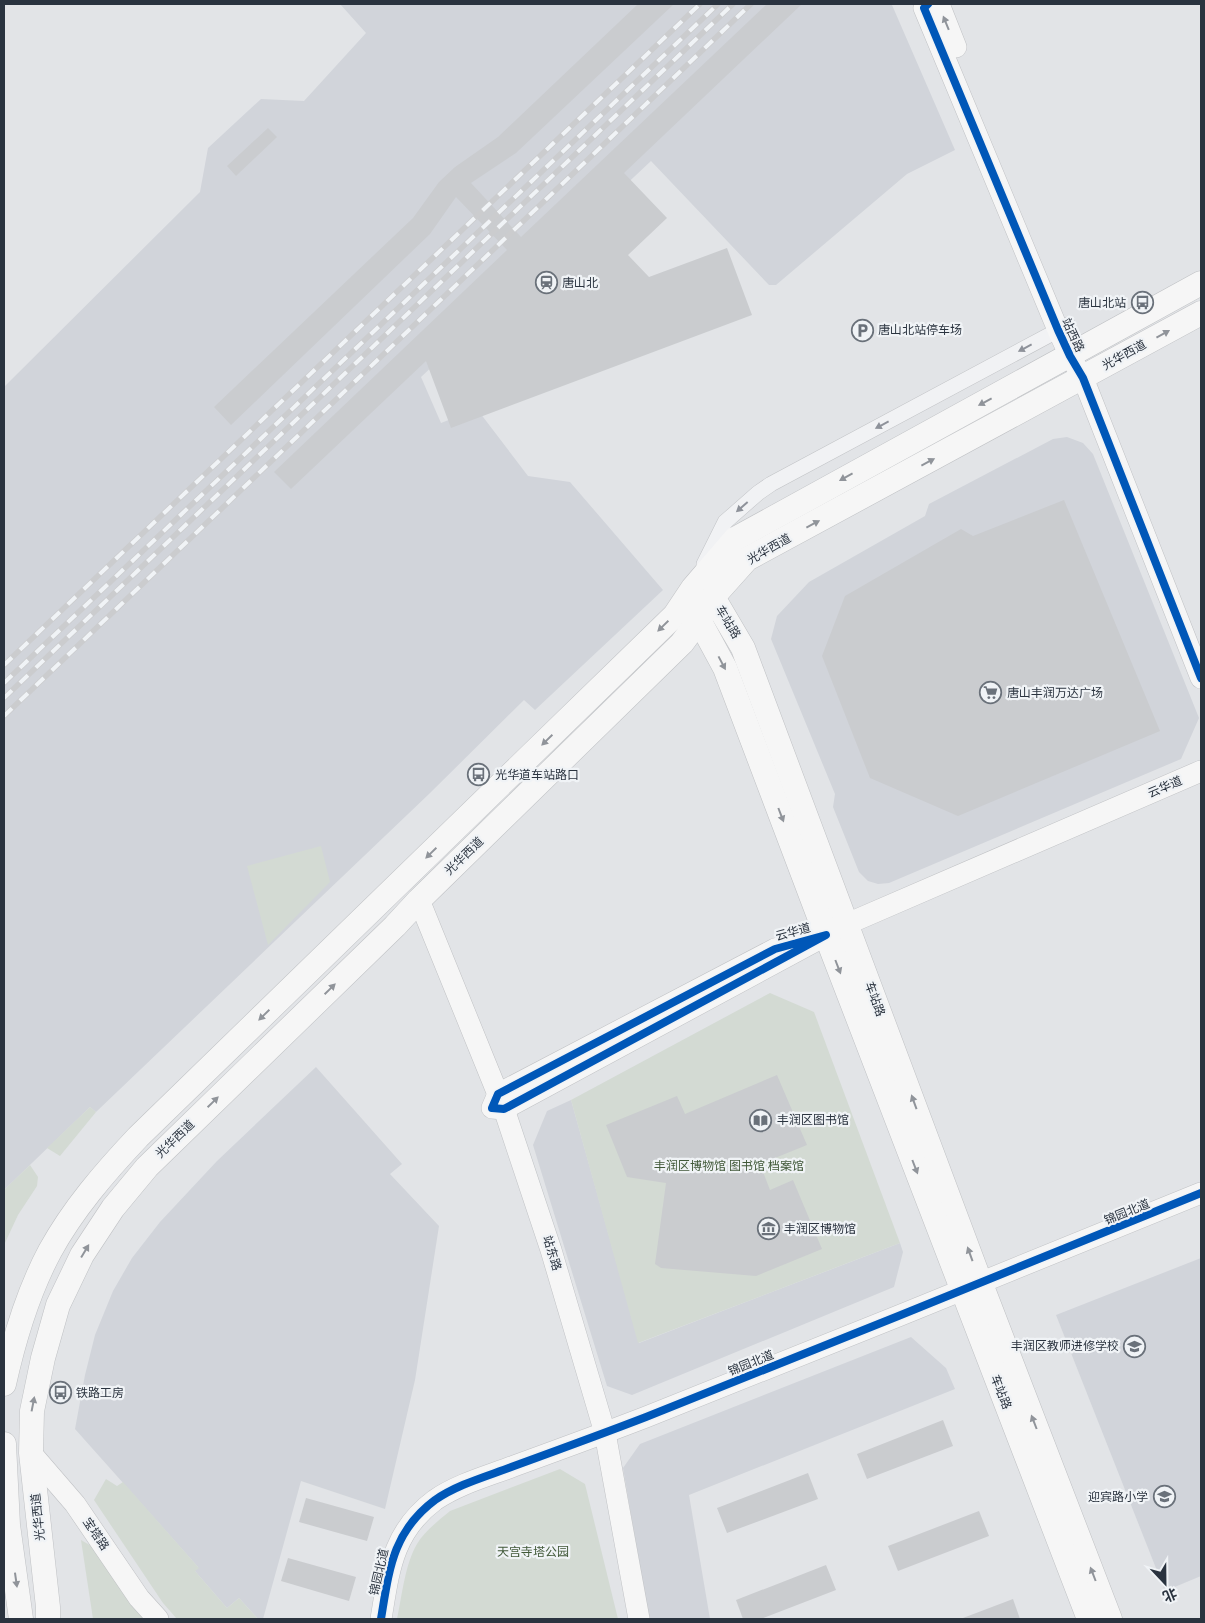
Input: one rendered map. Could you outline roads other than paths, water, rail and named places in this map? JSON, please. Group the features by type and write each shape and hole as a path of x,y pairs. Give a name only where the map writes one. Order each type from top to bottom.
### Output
{"main road":[{"name":"光华西道","path":"48,1619 31,1453 32,1411 43,1358 58,1305 82,1255 113,1208 147,1167 682,643 699,620 703,592 735,539 1201,283"},
{"name":"光华西道","path":"4,1384 8,1346 50,1252 80,1204 110,1167 145,1130 675,615 747,559 1201,313"},
{"name":"车站路","path":"703,592 744,648 847,924 1089,1619"},
{"name":"车站路","path":"699,620 725,668 826,935 1110,1619"},
{"path":"369,913 408,912"},
{"path":"4,1444 8,1525 21,1619"}],"street":[{"name":"站西路","path":"928,4 924,8 988,145 1074,353 1201,678"},
{"name":"站西路","path":"939,4 988,145"},
{"path":"703,592 725,522 758,493 780,479 1063,327"},
{"name":"云华道","path":"498,1104 847,924 1201,771"},
{"name":"站东路","path":"408,912 498,1104 545,1272 599,1435 639,1619"},
{"name":"锦园北道","path":"380,1619 394,1552 404,1533 418,1514 436,1499 466,1484 599,1435 972,1287 1201,1193"},
{"name":"站东路","path":"599,1435 626,1619"},
{"name":"宝塔路","path":"31,1453 75,1504 139,1598 158,1619"}],"railway":[{"path":"4,665 700,4"},
{"path":"4,683 718,4"},
{"path":"4,698 733,4"},
{"path":"4,716 751,4"}],"place":[{"name":"唐山北","path":"546,283"},
{"name":"唐山北站","path":"1142,303"},
{"name":"唐山北站停车场","path":"862,330"},
{"name":"唐山丰润万达广场","path":"991,693"},
{"name":"光华道车站路口","path":"479,775"},
{"name":"丰润区图书馆","path":"761,1120"},
{"name":"丰润区博物馆","path":"768,1229"},
{"name":"丰润区教师进修学校","path":"1135,1346"},
{"name":"铁路工房","path":"60,1393"},
{"name":"迎宾路小学","path":"1164,1497"}],"park label":[{"name":"丰润区博物馆 图书馆 档案馆","path":"729,1166"},
{"name":"天宫寺塔公园","path":"533,1552"}]}
